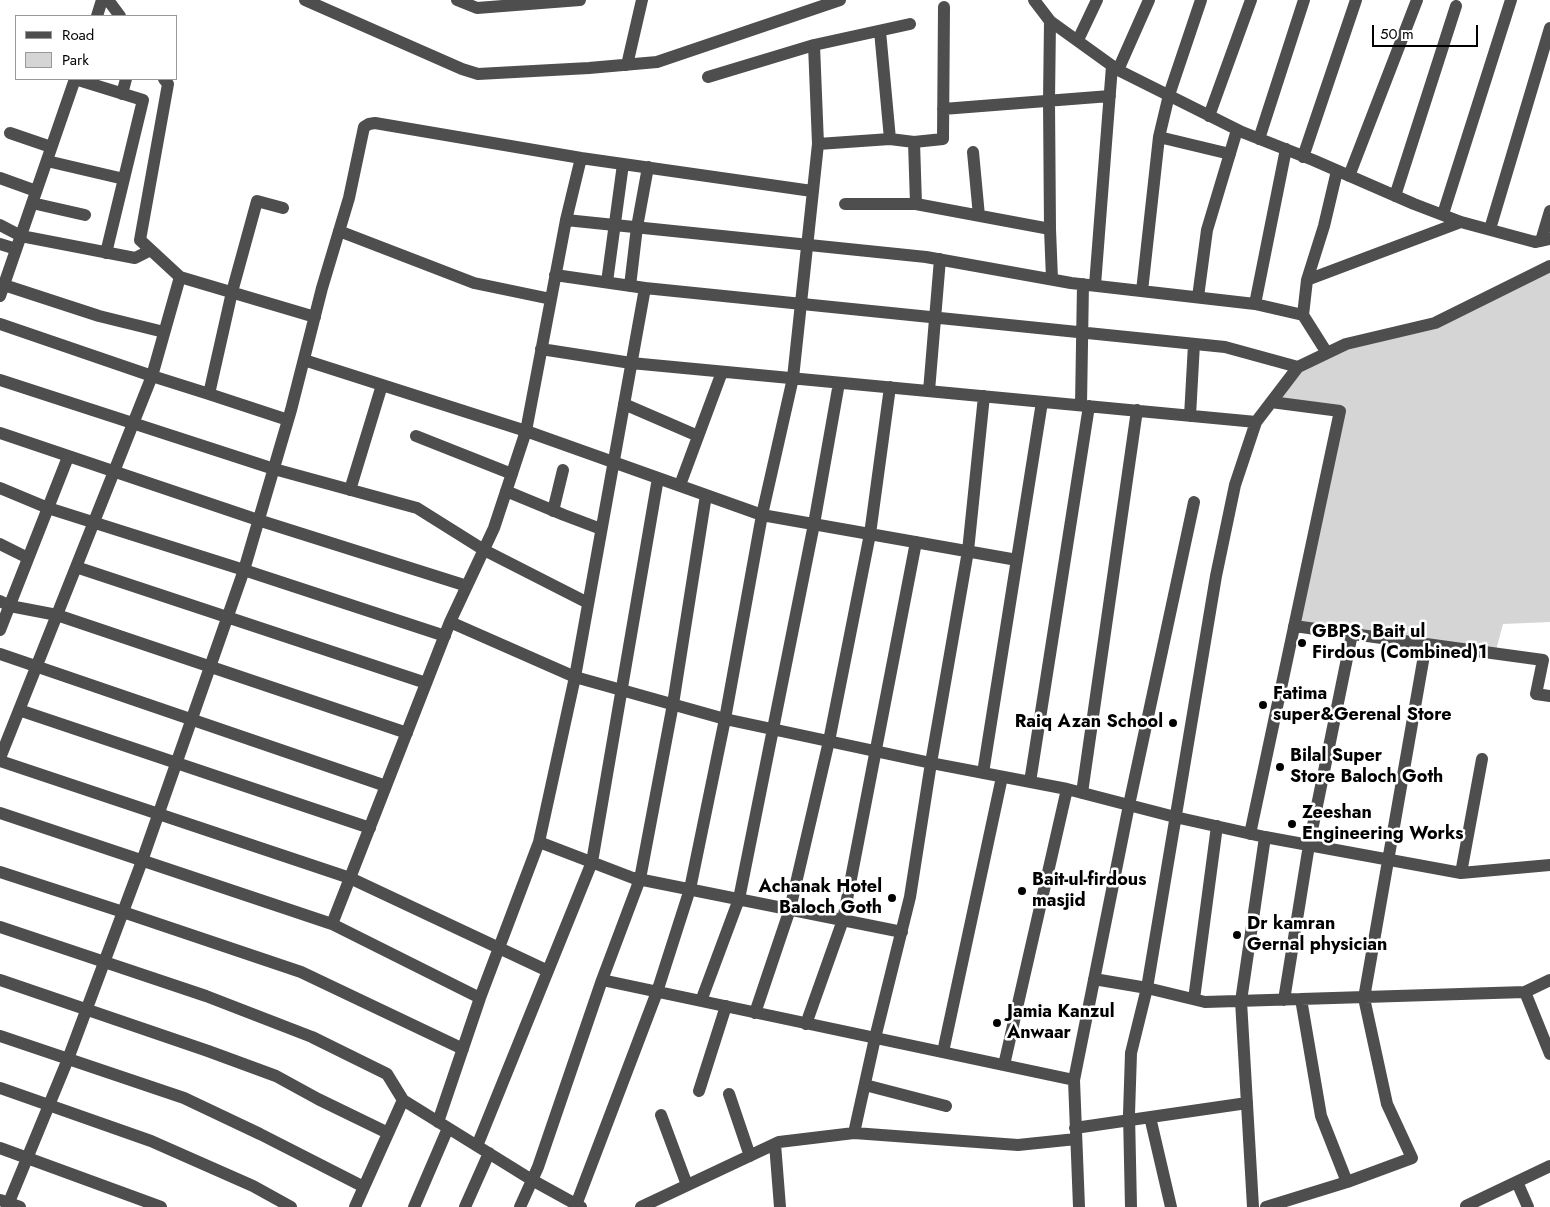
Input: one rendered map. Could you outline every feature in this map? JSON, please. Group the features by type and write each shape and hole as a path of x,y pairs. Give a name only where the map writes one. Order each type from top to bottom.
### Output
{"street":[{"path":"97,15 102,0"},
{"path":"108,0 119,15"},
{"path":"305,0 462,69 478,74 657,62 840,0"},
{"path":"458,0 477,8 580,0"},
{"path":"626,65 642,0"},
{"path":"1034,0 1050,22 1115,68 1237,130 1395,196 1461,222 1535,242 1545,240 1550,211"},
{"path":"1078,40 1097,0"},
{"path":"1030,782 1085,406 1082,332 1110,96 1115,68 1150,0"},
{"path":"1142,291 1159,136 1169,95 1201,0"},
{"path":"1209,116 1251,0"},
{"path":"1259,139 1304,0"},
{"path":"1303,157 1356,0"},
{"path":"1349,176 1417,0"},
{"path":"1443,214 1510,0"},
{"path":"1395,196 1456,6"},
{"path":"818,144 890,139 914,142 943,139 944,7"},
{"path":"1050,22 1049,101 1052,279"},
{"path":"708,77 814,45 910,24"},
{"path":"1490,229 1550,28"},
{"path":"880,31 890,139"},
{"path":"0,927 206,996 312,1037 387,1074 403,1100 532,1180 578,1206 657,992 690,889 725,718 762,515 793,378 818,144 814,45"},
{"path":"75,80 2,291 164,332"},
{"path":"78,80 143,100 106,253"},
{"path":"122,94 126,80"},
{"path":"165,80 168,84 140,240 180,277 315,316"},
{"path":"943,109 1110,96"},
{"path":"9,1204 68,1059 142,861 244,570 288,420 315,316 349,198 364,127 375,123 581,158 812,192"},
{"path":"1198,297 1207,230 1237,130"},
{"path":"10,132 51,147"},
{"path":"1159,136 1230,154"},
{"path":"914,142 916,204"},
{"path":"1256,304 1286,149"},
{"path":"972,152 979,216"},
{"path":"332,924 450,622 494,528 526,431 566,220 581,158"},
{"path":"47,161 124,179"},
{"path":"607,282 623,164"},
{"path":"630,286 648,167"},
{"path":"1326,353 1303,315 1307,280 1324,226 1337,171"},
{"path":"0,178 34,197 85,215"},
{"path":"210,394 232,292 257,201 284,208"},
{"path":"845,204 916,204 1050,229"},
{"path":"566,220 940,259 1089,285 1256,304 1303,315"},
{"path":"1307,280 1461,222"},
{"path":"0,225 21,236 135,258 150,250"},
{"path":"339,231 474,283 551,299"},
{"path":"0,244 16,249"},
{"path":"929,391 940,259"},
{"path":"1130,1207 1129,1120 1131,1053 1147,988 1216,576 1235,485 1256,422 1298,367 1346,344 1435,323 1550,266"},
{"path":"556,275 645,288 1225,347 1298,367"},
{"path":"180,277 152,376 0,760 350,878 548,971"},
{"path":"414,1207 443,1125 463,1050 480,998 539,842 575,677 645,288"},
{"path":"0,324 288,420"},
{"path":"1190,416 1194,344"},
{"path":"542,349 631,363 1256,422"},
{"path":"304,360 526,431 762,515 1016,560"},
{"path":"680,486 722,372"},
{"path":"0,380 274,469 417,508 484,550 588,603"},
{"path":"702,1001 739,899 814,524 839,383"},
{"path":"350,490 382,385"},
{"path":"755,1013 790,909 829,741 870,534 890,387"},
{"path":"854,1133 875,1038 910,897 968,551 984,396"},
{"path":"983,773 1042,402"},
{"path":"1250,834 1340,411 1271,402"},
{"path":"624,404 698,436"},
{"path":"1082,793 1137,410"},
{"path":"0,432 68,457 258,520 467,586"},
{"path":"416,436 512,474"},
{"path":"0,630 5,604 28,558 68,457"},
{"path":"553,511 563,470"},
{"path":"477,1146 592,862 658,478"},
{"path":"0,488 48,508 445,636"},
{"path":"506,491 602,529"},
{"path":"520,1207 538,1167 602,980 640,879 672,704 706,495"},
{"path":"1079,1207 1074,1080 1129,805 1194,502"},
{"path":"806,1024 843,920 916,542"},
{"path":"0,544 28,558"},
{"path":"76,567 426,683"},
{"path":"5,604 57,615 407,734"},
{"path":"450,622 575,677 725,718 829,741 1067,789 1250,834 1461,873 1550,865"},
{"path":"1294,626 1543,660 1536,694 1550,696"},
{"path":"1284,1000 1309,845 1352,634"},
{"path":"1266,1207 1347,1182 1412,1158 1387,1104 1364,998 1390,860 1426,644"},
{"path":"0,654 386,786"},
{"path":"19,710 370,828"},
{"path":"1461,873 1482,759"},
{"path":"943,1052 1002,777"},
{"path":"1004,1065 1067,789"},
{"path":"0,814 332,924 480,998"},
{"path":"1194,999 1217,826"},
{"path":"1253,1207 1241,1001 1265,837"},
{"path":"539,842 640,879 902,932"},
{"path":"0,872 301,972 463,1050"},
{"path":"1094,979 1147,988 1205,1002 1525,992 1550,980"},
{"path":"0,980 276,1076 388,1133"},
{"path":"602,980 1074,1080"},
{"path":"1525,992 1550,1054"},
{"path":"1301,999 1321,1116 1347,1182"},
{"path":"698,1091 726,1006"},
{"path":"0,1036 184,1098 364,1187"},
{"path":"865,1085 946,1106"},
{"path":"0,1088 152,1141 253,1186 291,1207"},
{"path":"729,1094 750,1156"},
{"path":"355,1207 403,1100"},
{"path":"641,1207 776,1144 854,1133 1018,1145 1129,1120 1247,1103"},
{"path":"661,1115 687,1186"},
{"path":"1150,1117 1171,1207"},
{"path":"776,1144 780,1207"},
{"path":"0,1148 161,1207"},
{"path":"464,1207 488,1153"},
{"path":"1466,1206 1550,1166"},
{"path":"1517,1182 1528,1207"}],"green space":[{"path":"1550,267 1550,622 1503,624 1495,654 1295,626 1340,412 1272,402 1298,367 1346,344 1435,323"}],"place":[{"name":"GBPS, Bait ul Firdous (Combined)1","path":"1302,643"},
{"name":"Fatima super&Gerenal Store","path":"1263,705"},
{"name":"Raiq Azan School","path":"1173,723"},
{"name":"Bilal Super Store Baloch Goth","path":"1280,767"},
{"name":"Zeeshan Engineering Works","path":"1292,824"},
{"name":"Bait-ul-firdous masjid","path":"1022,891"},
{"name":"Achanak Hotel Baloch Goth","path":"892,898"},
{"name":"Dr kamran Gernal physician","path":"1237,935"},
{"name":"Jamia Kanzul Anwaar","path":"997,1023"}]}
